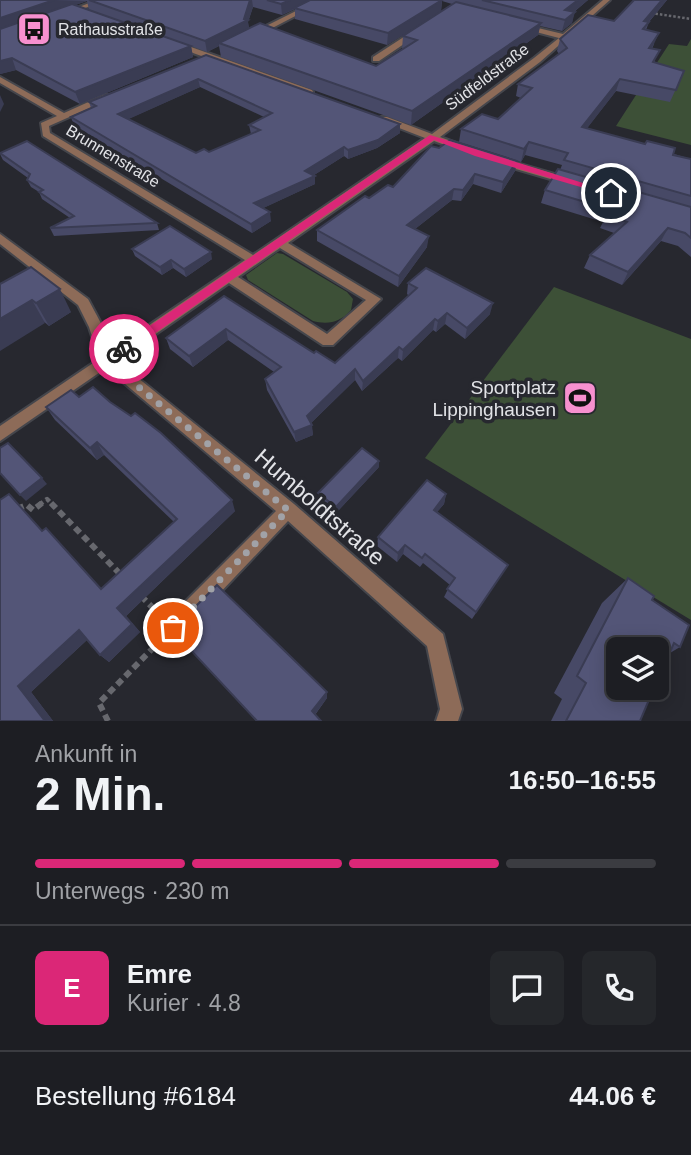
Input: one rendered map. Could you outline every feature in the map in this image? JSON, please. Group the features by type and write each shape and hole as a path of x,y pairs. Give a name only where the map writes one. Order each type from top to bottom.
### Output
{"street":[{"path":"58,17 103,0"},
{"path":"244,39 323,0"},
{"name":"Südfeldstraße","path":"0,434 433,137 565,37 607,0"},
{"path":"76,10 88,14"},
{"path":"515,24 565,37"},
{"path":"376,59 420,30"},
{"path":"161,39 315,94"},
{"path":"197,61 221,50"},
{"path":"0,80 62,115"},
{"name":"Brunnenstraße","path":"124,90 44,125 46,134 253,260"},
{"path":"367,113 478,155"},
{"path":"491,159 584,186"},
{"path":"0,238 83,302 96,327 107,361"},
{"path":"229,277 328,341 374,299 278,242"},
{"name":"Humboldtstraße","path":"107,361 288,510 436,641 451,709 447,721"},
{"path":"173,628 288,510"}],"path":[{"path":"640,11 691,19"},
{"path":"6,513 27,505 33,510 47,499 124,579"},
{"path":"108,721 99,702 173,628 134,588"}],"green space":[{"path":"691,39 691,145 616,126 669,44 687,46"},
{"path":"277,253 347,292 353,299 351,310 334,321 313,321 248,280 246,275"},
{"name":"Sportplatz Lippinghausen","path":"554,287 691,339 691,620 425,458"}],"building":[{"path":"0,0 54,0 0,18"},
{"path":"89,0 250,0 244,19 248,20 205,41"},
{"path":"267,0 290,0 281,4"},
{"path":"310,0 442,0 388,33 294,8"},
{"path":"482,0 578,0 565,10 575,12 565,20"},
{"path":"634,0 662,0 644,21 649,22 643,29 659,33 649,48 660,50 653,62 684,71 676,90 620,79 582,127 645,144 647,141 675,148 673,155 691,159 691,196 564,160 568,153 529,142 524,149 461,129 482,114 498,119 532,88 518,84 567,48 560,39 588,15 614,21"},
{"path":"456,2 541,23 412,111 219,43 260,23 376,66 417,40 403,36"},
{"path":"72,4 191,46 75,92 12,58 0,61 0,29"},
{"path":"206,55 400,124 378,140 348,150 344,147 305,171 315,176 254,203 270,212 251,224 71,117 96,106 89,102","holes":["198,79 272,113 249,125 260,130 209,152 204,149 196,153 118,114"]},
{"path":"450,140 517,161 503,182 475,174 463,190 454,189 407,225 429,236 399,276 317,230 365,196 369,198 388,185 393,187 431,146 439,148"},
{"path":"27,141 157,223 50,228 74,216 39,192 43,190 27,180 30,174 0,153"},
{"path":"558,169 691,207 691,238 685,233 668,228 628,272 590,255 627,222 606,215 608,209 545,190"},
{"path":"170,226 211,252 184,269 171,260 160,267 132,249"},
{"path":"31,267 60,289 36,303 32,300 0,319 0,284"},
{"path":"426,268 493,303 467,328 447,313 438,321 435,319 403,350 399,347 363,381 355,369 307,416 312,425 294,432 265,379 281,367 226,329 189,356 166,338 224,296 314,353 316,351 335,363 417,288 408,283"},
{"path":"93,387 110,402 131,416 135,413 161,433 232,500 117,608 132,624 100,655 79,630 18,686 45,721 0,721 0,500 9,494 42,531 46,528 101,589 177,519 97,442 90,448 46,407 71,390 79,397"},
{"path":"8,443 42,478 20,495 0,473 0,448"},
{"path":"362,448 379,461 336,507 318,493"},
{"path":"427,480 446,494 434,510 508,565 476,612 447,589 455,578 425,554 422,558 405,545 398,553 378,537"},
{"path":"628,578 654,596 652,600 689,625 680,647 674,643 669,654 669,637 606,637 606,700 649,700 640,721 566,721 586,683 577,676"},
{"path":"217,585 327,692 312,711 321,721 257,721 172,630"}],"way so far":[{"path":"124,349 107,361 288,510 173,628"}],"place":[{"name":"Rathausstraße","path":"34,29"},
{"name":"Sportplatz Lippinghausen","path":"580,398"}],"route":[{"path":"124,349 433,137 478,155 611,193"}]}
